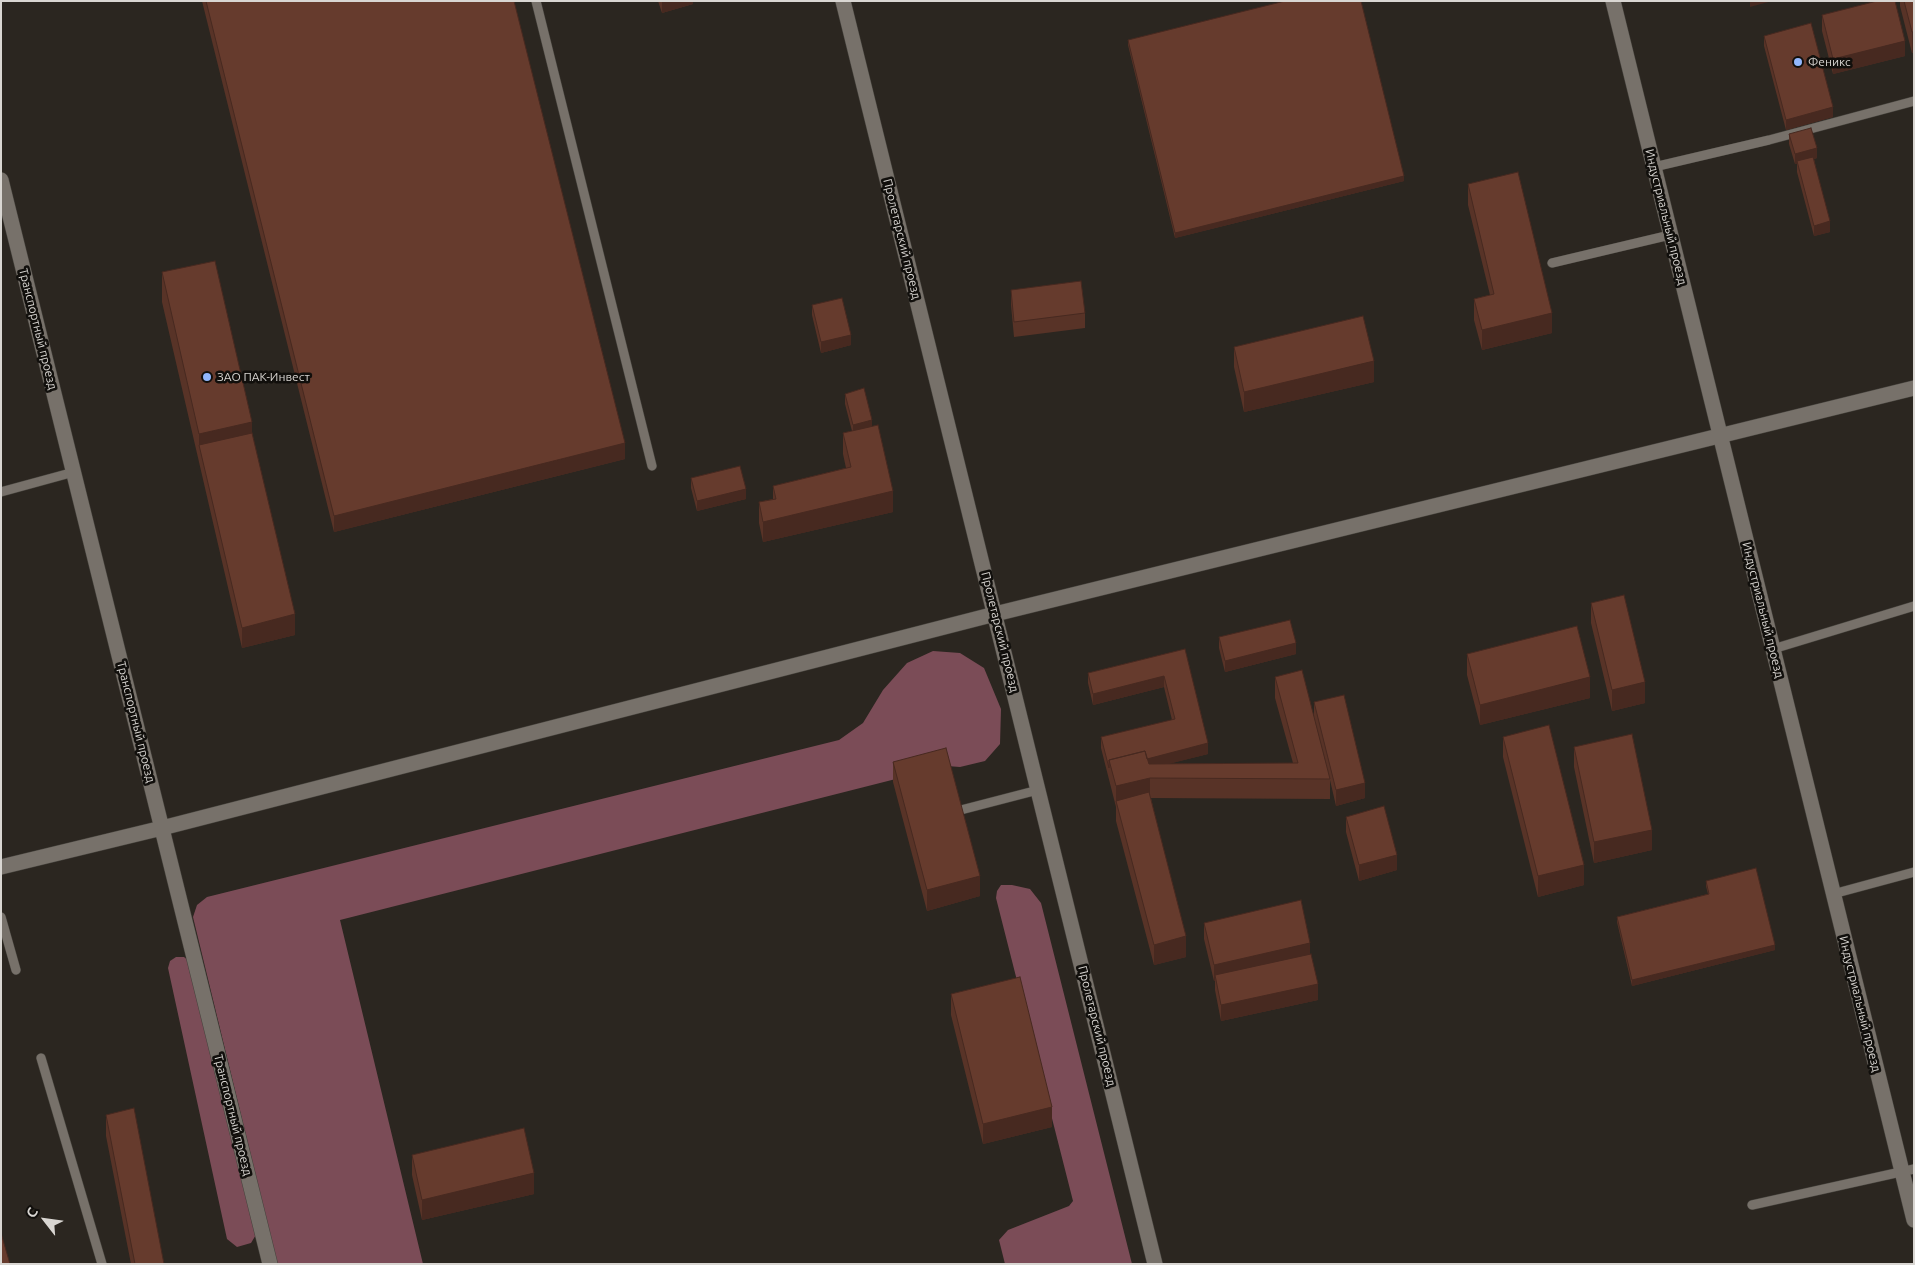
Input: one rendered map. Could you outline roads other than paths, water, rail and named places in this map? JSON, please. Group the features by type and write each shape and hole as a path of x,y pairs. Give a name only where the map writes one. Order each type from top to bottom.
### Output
{"street":[{"name":"Пролетарский проезд","path":"843,1 1155,1264"},
{"name":"Индустриальный проезд","path":"1613,1 1833,894 1908,1170 1914,1220"},
{"name":"Транспортный проезд","path":"1,180 270,1264"},
{"path":"1,867 162,828 995,614 1914,388"}],"lane":[{"path":"536,1 652,466"},
{"path":"1654,167 1769,140 1914,101"},
{"path":"1552,263 1670,235"},
{"path":"1,492 74,472"},
{"path":"1773,650 1914,606"},
{"path":"958,811 1038,790"},
{"path":"1833,894 1914,872"},
{"path":"1,917 16,970"},
{"path":"41,1058 102,1264"},
{"path":"1752,1205 1908,1170"}],"place":[{"name":"Феникс","path":"1798,62"},
{"name":"ЗАО ПАК-Инвест","path":"207,377"}]}
